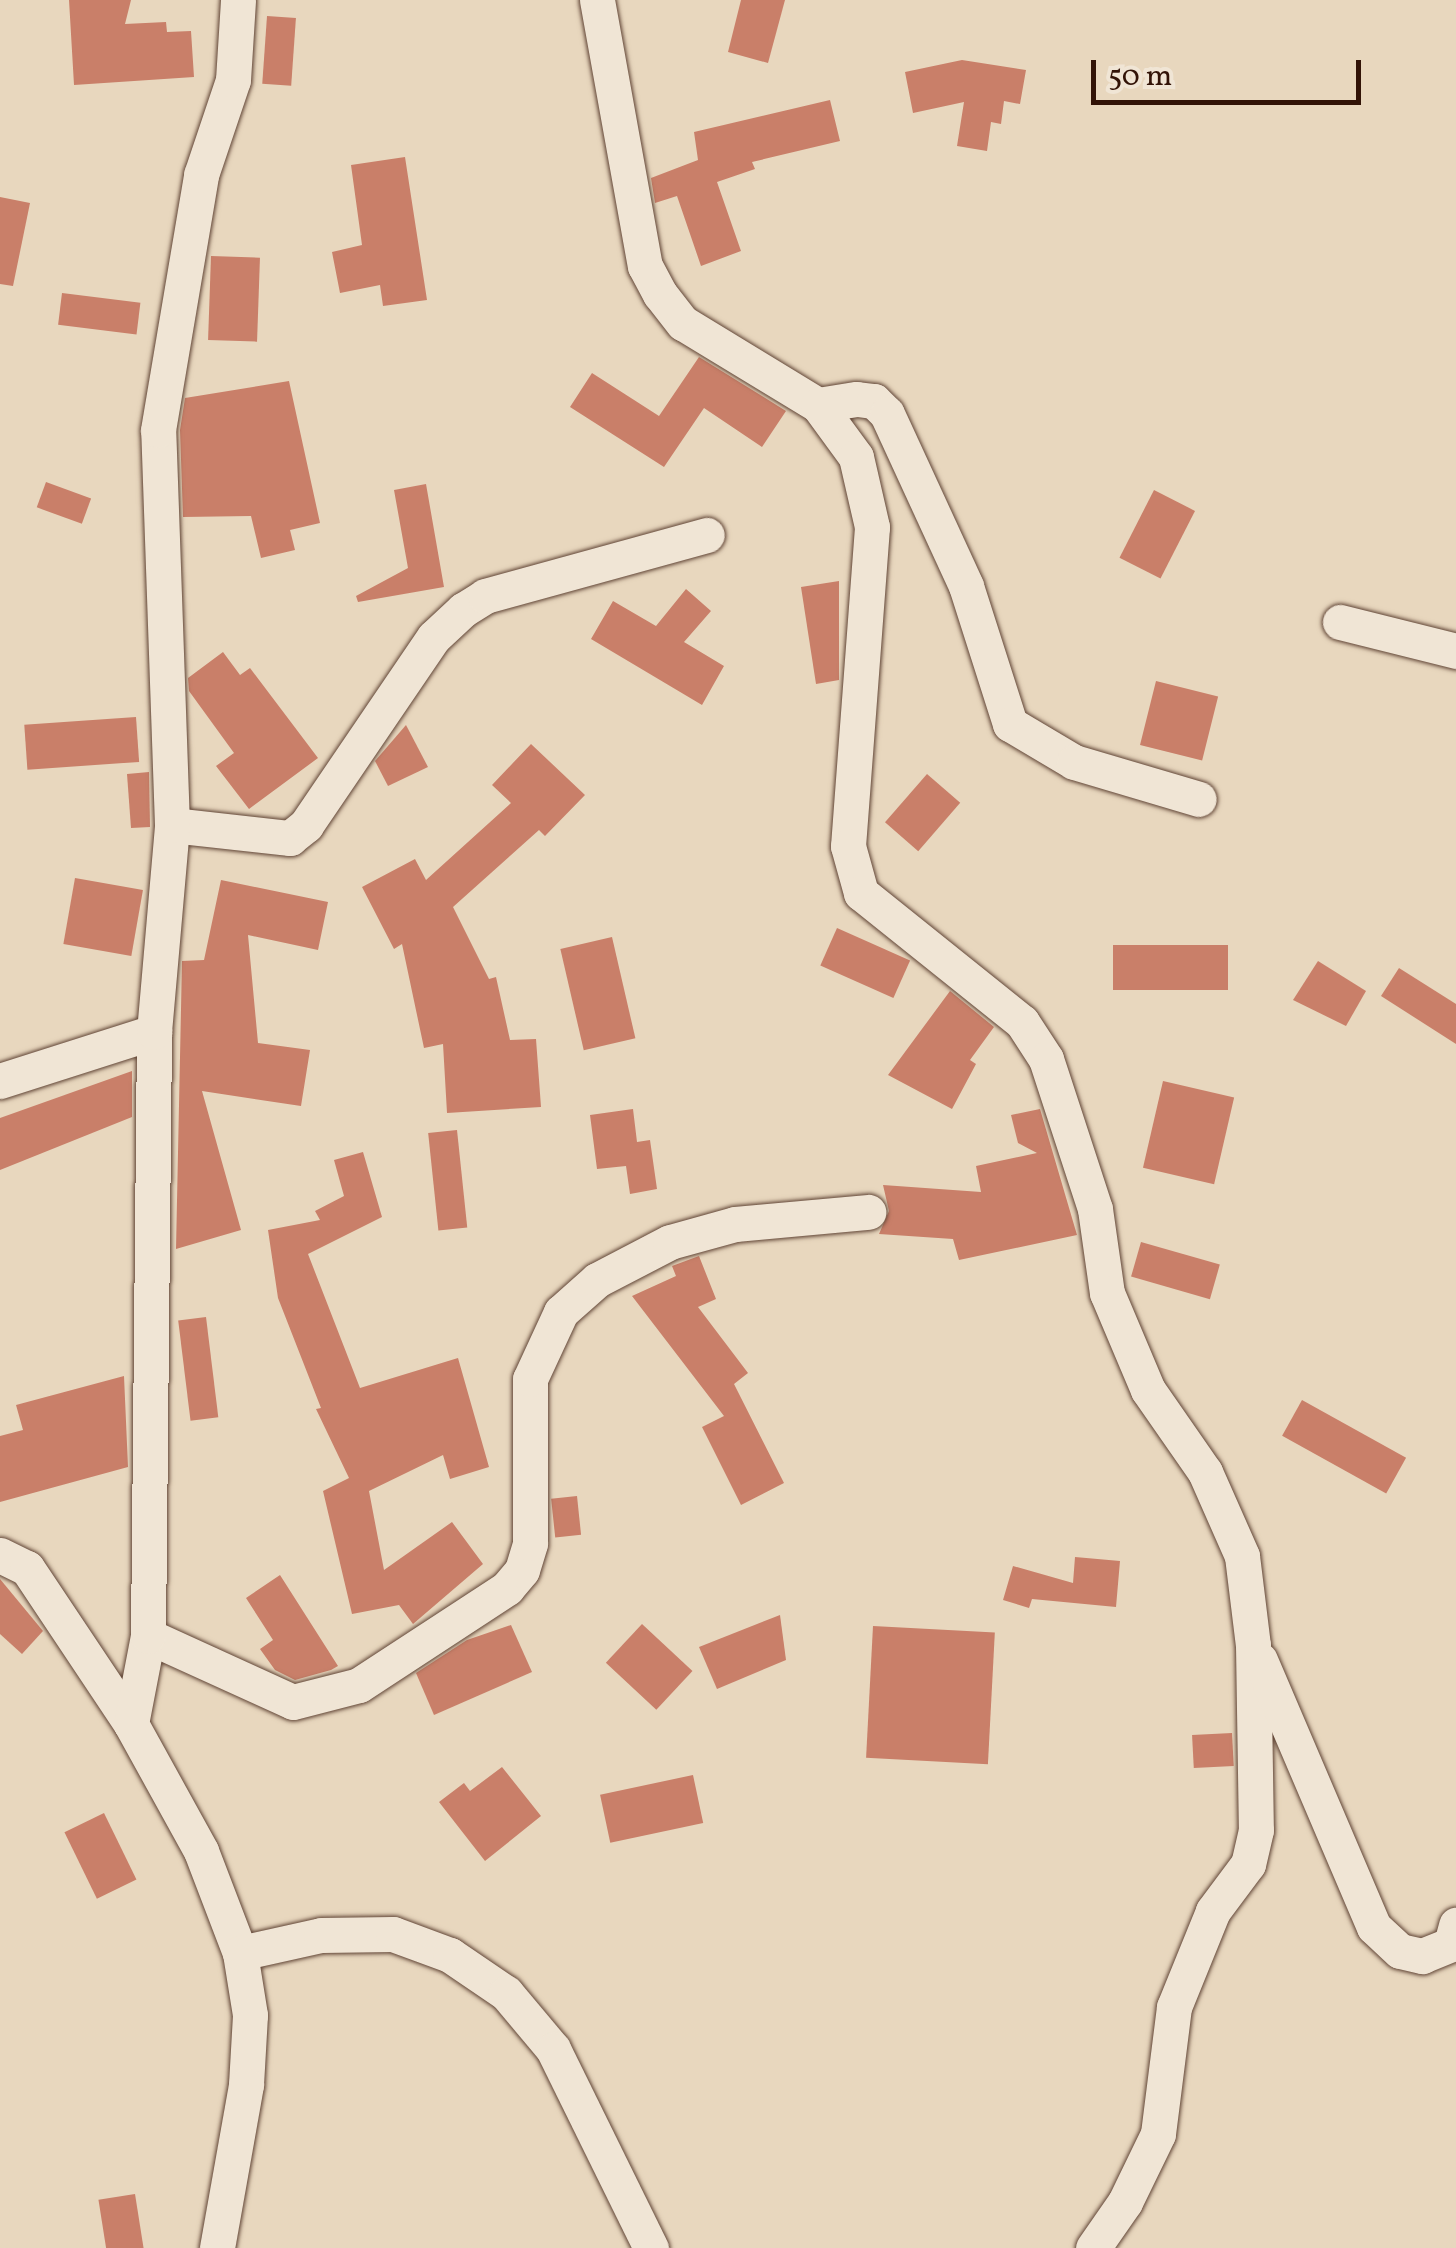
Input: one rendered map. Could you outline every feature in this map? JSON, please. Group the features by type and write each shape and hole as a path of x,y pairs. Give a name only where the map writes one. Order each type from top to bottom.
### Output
{"street":[{"path":"131,1724 148,1636 154,1032 172,826 158,430 202,175 233,80 238,0"},
{"path":"597,0 645,266 660,294 683,323 818,406 856,457 872,527 848,846 861,893 1022,1022 1046,1059 1095,1208 1113,1308 1148,1390 1232,1522 1253,1645 1256,1830 1248,1864 1213,1911 1174,2007 1151,2152 1093,2248"},
{"path":"818,406 858,398 874,401 886,414 966,586 1010,724 1074,762 1199,798"},
{"path":"172,826 290,838 306,826 434,637 463,610 485,596 707,534"},
{"path":"1340,622 1456,651"},
{"path":"0,1080 154,1032"},
{"path":"148,1636 293,1702 359,1685 507,1588 522,1570 530,1543 530,1379 561,1312 597,1280 670,1242 735,1224 868,1212"},
{"path":"0,1556 27,1568 131,1724 202,1851 240,1953 250,2015 246,2085 217,2248"},
{"path":"1253,1645 1374,1927 1400,1951 1422,1956 1451,1944 1456,1926"},
{"path":"240,1953 321,1935 394,1934 450,1955 506,1993 554,2049 651,2248"}],"building":[{"path":"69,0 131,0 125,24 166,22 167,32 191,31 194,77 74,85"},
{"path":"741,0 785,0 768,63 728,52"},
{"path":"267,16 296,18 291,86 262,84"},
{"path":"962,60 1026,70 1020,104 1004,101 1001,124 991,122 987,151 957,146 964,102 913,113 905,72"},
{"path":"830,100 840,141 752,162 755,169 717,182 741,251 701,266 677,196 655,203 651,178 698,160 694,132"},
{"path":"405,157 427,300 383,306 380,285 340,293 332,252 362,245 351,165"},
{"path":"0,197 30,203 13,286 0,284"},
{"path":"211,256 260,258 257,342 208,340"},
{"path":"62,293 140,303 137,334 58,325"},
{"path":"699,357 786,411 762,447 704,408 664,467 570,407 592,373 659,416"},
{"path":"289,381 320,523 290,530 295,550 261,558 251,516 183,517 180,430 185,398"},
{"path":"46,482 91,498 82,524 37,507"},
{"path":"426,484 444,587 358,602 356,596 408,568 394,490"},
{"path":"1154,490 1195,511 1160,579 1119,558"},
{"path":"839,581 839,680 816,684 801,587"},
{"path":"686,589 711,611 684,642 724,666 702,705 591,639 613,601 656,626"},
{"path":"223,652 240,675 250,668 318,758 249,809 216,766 234,753 189,691 188,678"},
{"path":"1156,681 1218,696 1202,761 1140,745"},
{"path":"136,717 139,762 27,770 24,725"},
{"path":"406,725 428,767 388,786 375,761"},
{"path":"531,744 585,795 545,836 539,830 453,907 489,979 496,977 510,1040 536,1039 541,1107 447,1113 443,1044 424,1048 402,944 394,949 362,887 415,859 426,880 511,803 492,785"},
{"path":"149,772 150,827 131,828 127,774"},
{"path":"927,774 960,803 918,851 885,822"},
{"path":"75,878 143,890 131,956 63,944"},
{"path":"221,880 328,902 318,950 248,935 258,1043 310,1050 301,1106 202,1091 241,1230 176,1249 182,961 204,960"},
{"path":"837,928 910,961 893,998 820,965"},
{"path":"612,937 635,1038 584,1050 560,949"},
{"path":"1113,945 1228,945 1228,990 1113,990"},
{"path":"1318,961 1366,991 1346,1026 1293,1000"},
{"path":"1399,968 1456,1004 1456,1044 1381,996"},
{"path":"950,991 994,1027 970,1060 976,1064 952,1109 888,1075"},
{"path":"132,1071 132,1117 0,1170 0,1118"},
{"path":"1163,1081 1234,1097 1214,1184 1143,1168"},
{"path":"633,1109 637,1142 650,1140 657,1189 630,1194 626,1166 597,1169 590,1115"},
{"path":"1040,1109 1077,1235 959,1260 953,1239 879,1234 889,1211 883,1185 981,1192 976,1166 1037,1153 1018,1143 1011,1115"},
{"path":"457,1130 467,1227 438,1230 428,1133"},
{"path":"363,1152 382,1217 308,1254 360,1388 458,1358 489,1467 450,1479 443,1455 369,1491 384,1570 452,1522 483,1564 413,1624 399,1605 352,1614 323,1491 349,1478 316,1409 321,1408 278,1298 268,1230 320,1220 315,1211 344,1196 334,1160"},
{"path":"1141,1242 1220,1265 1210,1299 1131,1277"},
{"path":"699,1256 716,1299 698,1307 748,1373 734,1384 784,1483 741,1505 702,1427 724,1416 632,1296 676,1276 672,1266"},
{"path":"206,1317 218,1417 191,1421 178,1320"},
{"path":"124,1376 128,1467 0,1502 0,1436 23,1430 16,1405"},
{"path":"1302,1400 1406,1458 1386,1494 1282,1436"},
{"path":"577,1496 581,1535 555,1538 551,1499"},
{"path":"1075,1557 1120,1561 1116,1607 1032,1599 1029,1608 1003,1600 1013,1566 1073,1583"},
{"path":"280,1575 338,1666 295,1680 275,1670 260,1649 273,1640 246,1598"},
{"path":"0,1579 43,1631 22,1654 0,1634"},
{"path":"780,1615 786,1660 717,1689 699,1647"},
{"path":"642,1624 692,1671 656,1710 606,1663"},
{"path":"511,1625 532,1672 434,1715 416,1673 467,1640"},
{"path":"873,1626 995,1632 988,1764 866,1758"},
{"path":"1232,1733 1234,1766 1194,1768 1192,1735"},
{"path":"502,1767 541,1816 485,1861 439,1802 464,1783 470,1791"},
{"path":"693,1775 703,1823 610,1843 600,1795"},
{"path":"104,1813 136,1880 97,1899 64,1832"},
{"path":"135,2194 144,2248 106,2248 98,2200"}]}
